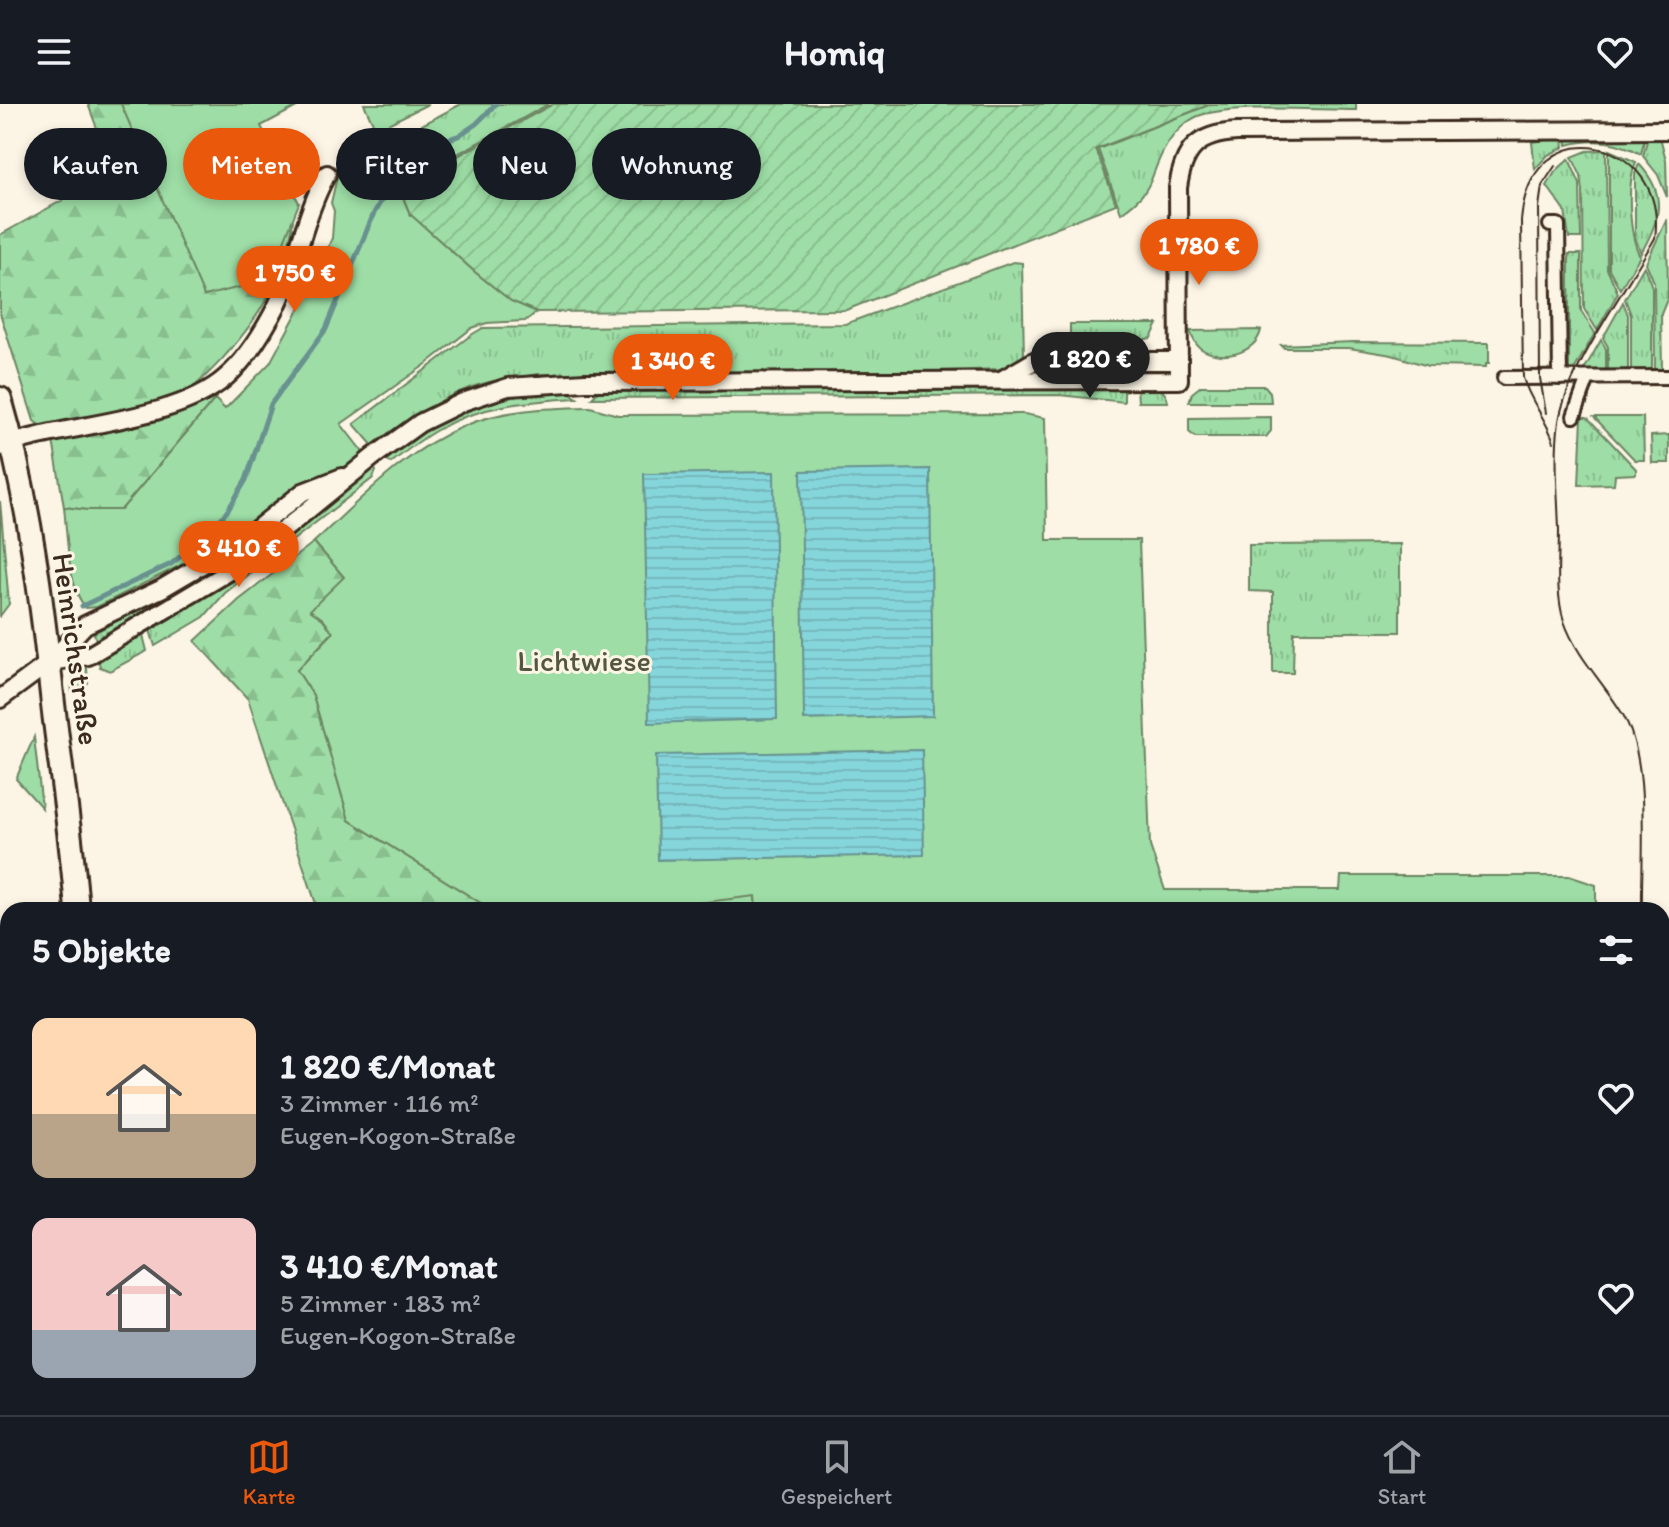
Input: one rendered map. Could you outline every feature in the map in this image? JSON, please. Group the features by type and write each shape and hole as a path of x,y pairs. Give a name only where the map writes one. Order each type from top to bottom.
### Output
{"main road":[{"name":"Heinrichstraße","path":"0,399 6,445 31,538 50,662 70,821 76,902"}],"street":[{"path":"50,662 88,656 232,571 420,423 463,402 508,387 585,382 1179,380 1178,188 1186,155 1203,139 1237,132 1669,130"},
{"path":"6,445 42,434 171,407 195,398 226,378 272,316 286,286 315,195 327,174"},
{"path":"1550,225 1558,225 1560,378"},
{"path":"1001,380 1034,361 1179,361"},
{"path":"1504,378 1669,377"},
{"path":"1574,416 1588,378"},
{"path":"0,699 50,662 85,625 161,589 239,543 303,492 355,472"}],"green space":[{"path":"88,104 212,104 226,128 183,128 183,200 267,200 293,220 289,244 272,290 245,332 195,386 215,399 121,510 64,507 52,434 34,421 0,313 0,235 63,200 167,200 167,128 97,128"},
{"path":"121,104 302,104 262,128 183,128 183,200 298,200 299,203 269,280 204,296 162,200 167,200 167,128 131,128"},
{"path":"364,104 428,104 380,128 375,128"},
{"path":"461,104 549,104 505,128 473,128 473,146 457,154 457,128 416,128"},
{"path":"553,104 1211,104 1096,149 1116,204 846,310 537,312 511,301 410,214 404,200 457,200 457,156 473,148 473,200 576,200 576,128 509,128"},
{"path":"1211,104 1356,104 1356,110 1256,109 1196,117 1182,126 1171,139 1147,188 1121,213 1098,149"},
{"path":"1645,137 1641,154 1605,142 1586,141 1567,145 1566,138"},
{"path":"1648,137 1660,137 1666,160 1667,197 1658,175 1643,156"},
{"path":"1563,138 1564,147 1548,155 1535,169 1532,142"},
{"path":"1606,150 1607,269 1618,293 1597,330 1584,309 1583,191 1581,176 1572,157 1587,151"},
{"path":"1609,150 1636,162 1630,209 1633,236 1640,256 1620,289 1609,269"},
{"path":"1569,159 1580,184 1581,238 1569,238 1565,211 1547,186 1555,172"},
{"path":"1639,164 1654,186 1658,208 1653,230 1641,253 1635,237 1635,174"},
{"path":"336,182 336,200 404,200 410,214 475,272 511,301 537,312 525,321 487,323 472,328 341,424 365,455 271,510 215,548 97,607 86,608 72,575 64,507 121,510 215,399 225,409 270,363 312,285 332,238 334,211 331,203"},
{"path":"1667,219 1668,297 1661,314 1662,369 1655,370 1654,282 1646,263"},
{"path":"1569,254 1581,254 1581,311 1595,333 1574,370 1569,370"},
{"path":"1013,262 1022,263 1024,355 1000,369 883,373 539,374 489,382 458,393 414,417 374,447 354,424 483,328 845,324"},
{"path":"1644,266 1652,287 1652,370 1631,370 1631,315 1625,299"},
{"path":"1623,302 1628,315 1628,370 1608,370 1608,347 1603,338"},
{"path":"1070,324 1158,324 1151,338 1142,340 1070,341"},
{"path":"1261,330 1258,339 1245,350 1226,355 1200,348 1190,331"},
{"path":"1601,340 1606,349 1606,370 1584,370"},
{"path":"1489,343 1489,363 1486,367 1428,366 1392,355 1349,348 1284,348 1281,345"},
{"path":"1119,345 1125,350 1041,351 1041,346"},
{"path":"1042,368 1124,368 1124,373 1042,373"},
{"path":"1201,386 1265,386 1270,392 1271,402 1189,402 1192,393"},
{"path":"1137,387 1161,390 1168,402 1138,402"},
{"path":"1124,388 1124,402 1059,395 592,398 600,390"},
{"path":"568,391 577,398 523,403 470,415 431,434 391,463 385,460 427,431 470,409 516,396"},
{"name":"Lichtwiese","path":"590,407 618,415 1024,414 1045,418 1047,540 1139,540 1150,846 1165,890 1340,890 1341,876 1569,876 1596,885 1596,902 755,902 755,896 705,902 479,902 349,820 313,695 297,670 333,633 323,619 310,610 344,577 314,542 384,477 443,436 479,420 542,409"},
{"path":"1271,417 1271,431 1266,437 1195,437 1189,432 1189,418"},
{"path":"1582,417 1587,417 1636,469 1636,474 1615,475 1614,484 1579,485"},
{"path":"1594,417 1643,417 1644,460 1635,460"},
{"path":"1669,435 1669,463 1652,463 1651,436"},
{"path":"373,467 376,471 373,478 225,593 204,617 155,646 150,630 265,554"},
{"path":"0,501 9,604 0,616"},
{"path":"300,502 303,505 224,568 96,641 94,633 222,564"},
{"path":"314,542 344,576 323,619 333,632 297,670 313,695 349,820 479,902 315,902 248,699 195,641 239,600"},
{"path":"1400,544 1400,632 1294,632 1293,673 1273,673 1273,592 1249,591 1249,545"},
{"path":"143,635 147,651 110,671 100,667 98,658"},
{"path":"87,668 88,683 72,692 74,677"},
{"path":"34,737 42,808 16,779"},
{"path":"755,895 755,902 701,902"}],"water":[{"path":"930,469 933,716 804,720 801,471"},
{"path":"774,472 777,719 649,723 644,474"},
{"path":"922,750 924,855 658,860 656,755"}],"waterway":[{"path":"82,606 171,564 206,536 228,510 246,480 271,404 326,329 374,213 389,187 402,169 436,143 458,136 476,124 496,104"}],"tram line":[{"path":"1554,442 1523,378 1521,221 1530,184 1548,160 1571,149 1597,148 1621,158 1641,177 1654,204 1655,238 1600,328 1564,400 1557,448 1558,588 1569,634 1622,713 1631,732 1641,781 1642,902"},
{"path":"1546,413 1540,378 1539,207 1542,186 1555,166"}]}
